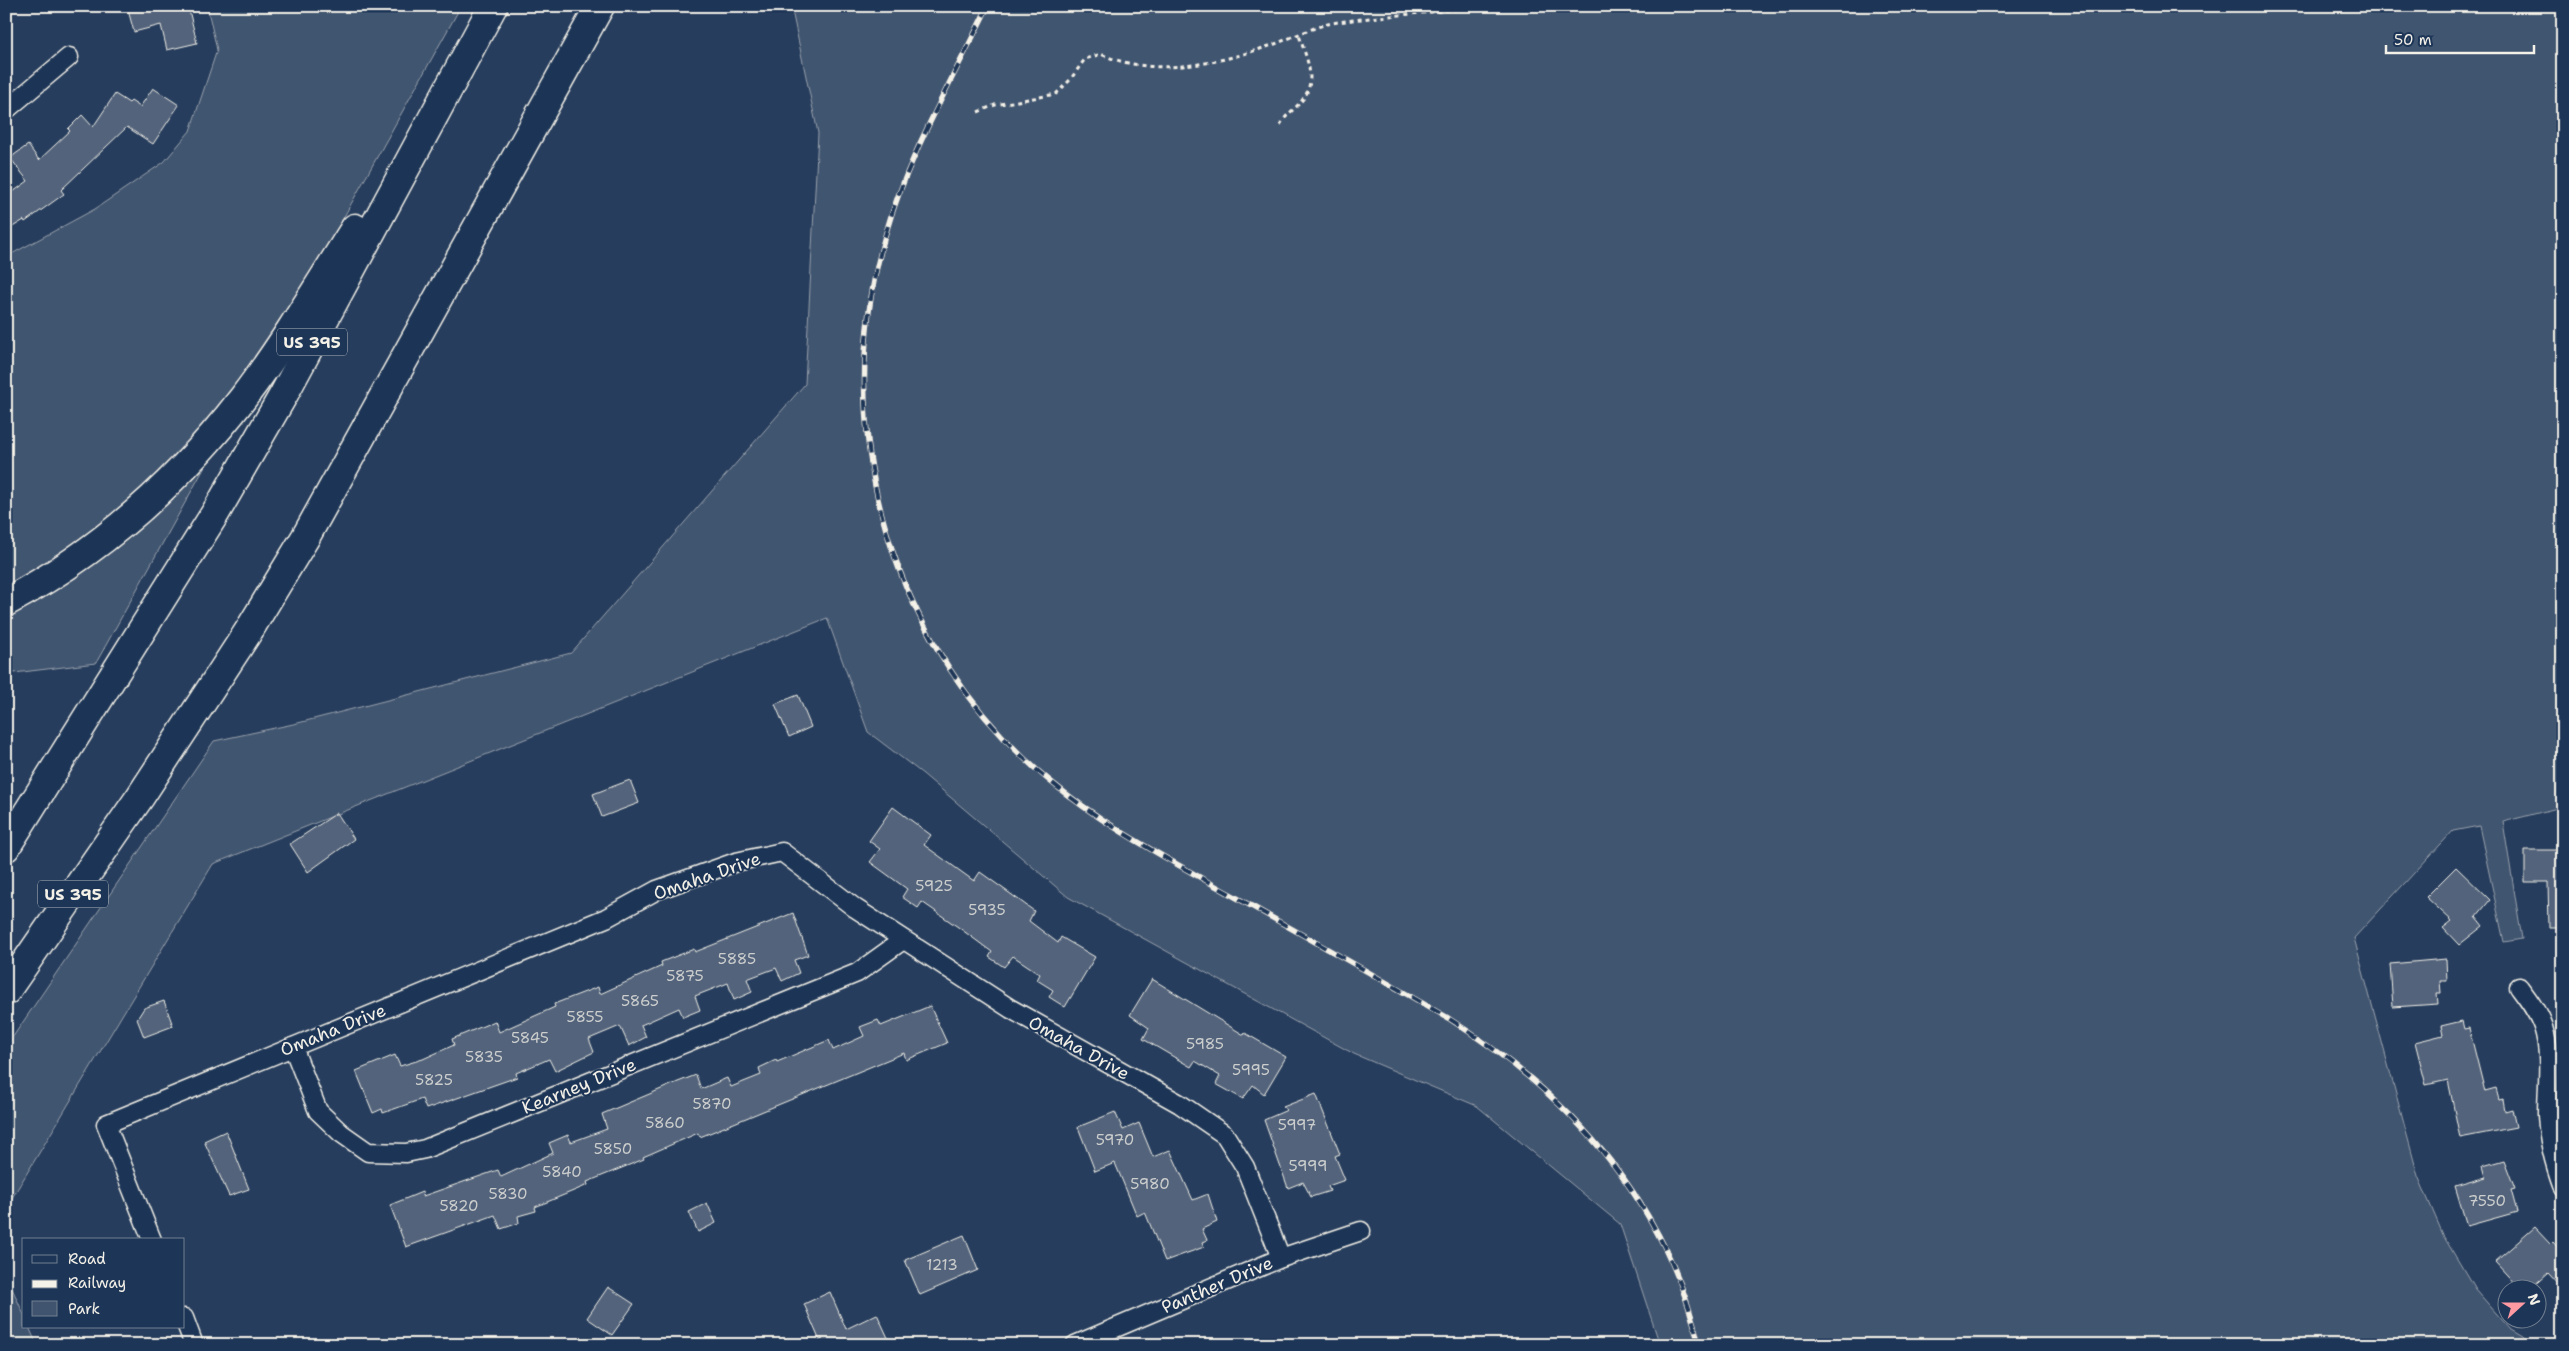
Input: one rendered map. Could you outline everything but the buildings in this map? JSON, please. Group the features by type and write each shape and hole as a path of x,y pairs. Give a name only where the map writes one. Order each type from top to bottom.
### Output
{"highway":[{"name":"US 395","path":"6,847 33,807 150,615 216,512 284,394 493,6"},
{"name":"US 395","path":"6,991 140,797 248,632 305,538 600,6"},
{"path":"6,602 71,564 107,536 141,508 207,442 243,398 274,354 462,63"}],"street":[{"path":"6,110 69,57"},
{"name":"Omaha Drive","path":"151,1238 106,1124 606,918 658,890 736,862 782,852 855,908 1011,1009 1180,1104 1225,1135 1245,1167 1281,1258"},
{"name":"Kearney Drive","path":"293,1046 318,1111 341,1133 368,1152 406,1152 434,1145 858,973 903,940"},
{"path":"2519,987 2532,1004 2542,1025 2548,1045 2549,1140 2554,1165 2563,1187"},
{"name":"Panther Drive","path":"1075,1345 1281,1258 1361,1231"},
{"path":"185,1321 194,1345"}],"path":[{"path":"978,112 994,105 1056,94 1070,80 1084,59 1101,54 1118,62 1140,66 1177,66 1214,62 1246,54 1330,24 1430,14 1479,6"},
{"path":"1280,125 1288,113 1304,99 1311,80 1299,35"}],"green space":[{"path":"207,6 461,6 96,663 6,674 6,257 95,209 164,162 190,131 217,50"},
{"path":"791,6 2563,6 2561,807 2503,822 2522,939 2504,942 2479,826 2453,831 2354,938 2418,1176 2444,1237 2475,1289 2496,1313 2496,1328 2509,1328 2537,1345 1660,1345 1620,1224 1477,1106 1354,1054 1068,897 923,774 868,732 827,618 213,864 6,1208 6,1047 214,741 298,723 571,653 805,384 818,133"},
{"path":"6,1275 22,1311 22,1328 29,1328 37,1345 6,1345"}],"railway":[{"path":"988,6 918,147 906,176 885,236 869,310 865,385 870,460 887,533 913,603 950,669 995,729 1050,781 1092,813 1160,855 1448,1018 1492,1048 1534,1081 1572,1117 1606,1156 1637,1199 1663,1244 1684,1293 1699,1345"}]}
